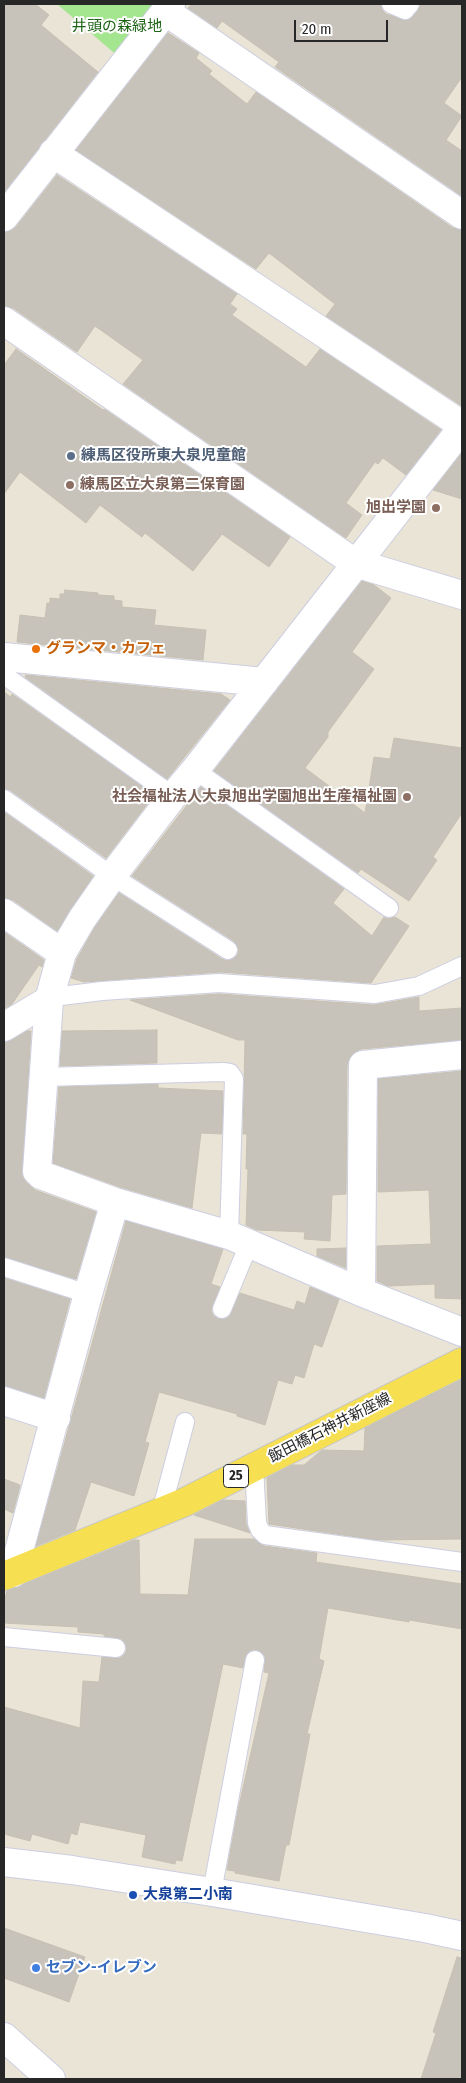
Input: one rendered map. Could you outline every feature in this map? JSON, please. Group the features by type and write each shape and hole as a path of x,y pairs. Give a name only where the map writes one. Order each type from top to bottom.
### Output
{"main road":[{"name":"飯田橋石神井新座線","path":"9,1574 162,1512 462,1362"}],"street":[{"path":"4,216 168,8 462,215"},
{"path":"53,154 462,426 112,876 82,919 62,953 49,1000 37,1171 41,1175 115,1202 239,1240 361,1292 462,1332"},
{"path":"4,321 356,563 462,595"},
{"path":"4,656 264,682"},
{"path":"4,913 62,953"},
{"path":"4,1027 49,1000"},
{"path":"361,1292 363,1065 462,1055"},
{"path":"9,1574 56,1418 88,1294 115,1202"},
{"path":"4,1401 56,1418"},
{"path":"4,1862 72,1870 212,1892 462,1936"},
{"path":"4,2037 51,2079"}],"lane":[{"path":"392,4 404,10 410,4"},
{"path":"4,675 173,796"},
{"path":"195,770 389,908"},
{"path":"4,799 112,876 228,950"},
{"path":"49,1000 61,996 102,991 219,983 375,994 419,986 462,966"},
{"path":"44,1077 230,1073 234,1079 239,1240 222,1309"},
{"path":"4,1267 88,1294"},
{"path":"162,1512 185,1422"},
{"path":"254,1466 257,1523 260,1530 266,1536 462,1562"},
{"path":"4,1637 116,1648"},
{"path":"212,1892 255,1660"}],"green space":[{"name":"井頭の森緑地","path":"57,4 162,4 120,58"}],"building":[{"path":"4,4 35,4 49,15 41,25 98,72 4,192"},
{"path":"192,4 381,4 382,10 386,14 407,20 418,11 420,4 462,4 462,77 444,103 462,116 446,140 462,151 462,196 275,67 279,62 222,21 217,28 188,8"},
{"path":"168,33 199,53 196,58 212,71 209,74 247,104 256,92 453,228 462,230 462,406 326,316 335,304 269,253 256,269 76,150"},
{"path":"57,175 237,294 230,304 237,309 232,315 306,367 320,349 441,430 406,475 383,458 378,464 375,462 346,503 362,515 346,538 123,384 143,360 95,326 77,352 13,308 4,306 4,232 16,227"},
{"path":"16,349 290,537 269,567 222,534 193,571 145,533 142,537 100,505 86,523 20,472 4,494 4,365"},
{"path":"462,453 462,499 433,490"},
{"path":"362,581 374,585 391,598 352,652 374,669 328,732 328,737 305,768 365,813 374,757 390,759 394,738 462,748 462,813 433,857 437,860 409,901 361,869 358,873 214,771"},
{"path":"65,590 114,596 114,600 122,601 122,607 156,610 154,625 206,630 203,660 17,642 20,615 45,618 47,603 50,603 50,598 60,599 60,594 64,594"},
{"path":"26,675 221,694 230,700 167,779 25,677"},
{"path":"4,692 11,697 12,694 154,795 106,858 10,790 4,789"},
{"path":"201,787 344,889 333,903 372,936 384,917 388,919 395,917 409,926 371,983 220,972 84,982 71,978 77,959 95,927 119,893 222,959 228,961 237,956 239,950 234,941 132,876"},
{"path":"4,812 93,876 57,931 13,900 4,898"},
{"path":"4,932 44,960 42,967 39,965 12,1004 4,1009"},
{"path":"219,994 374,1005 419,997 419,1011 462,1008 462,1040 361,1049 350,1057 347,1065 346,1194 332,1195 330,1241 304,1239 305,1232 257,1230 246,1225 247,1134 243,1134 245,1040 238,1040 130,1000"},
{"path":"157,1030 157,1063 60,1066 62,1031"},
{"path":"27,1031 31,1031 22,1176 35,1190 96,1212 76,1279 4,1257 4,1043"},
{"path":"462,1071 462,1299 435,1298 435,1284 388,1286 377,1281 377,1246 431,1244 429,1190 378,1192 378,1079"},
{"path":"158,1084 158,1088 223,1091 222,1134 201,1133 192,1208 120,1187 53,1163 59,1087"},
{"path":"126,1221 223,1249 211,1284 220,1287 211,1310 218,1319 229,1317 240,1293 294,1310 297,1301 305,1304 310,1287 339,1299 322,1347 314,1344 304,1378 295,1375 292,1384 278,1380 265,1425 237,1416 237,1414 159,1392 145,1442 149,1443 134,1496 91,1482 75,1530 36,1546"},
{"path":"346,1248 346,1268 317,1256 317,1249"},
{"path":"4,1278 70,1299 44,1398 4,1386"},
{"path":"462,1379 462,1539 377,1540 269,1524 267,1478 292,1465 304,1465 322,1450 364,1451 365,1428"},
{"path":"4,1479 20,1485 13,1513 4,1509"},
{"path":"223,1500 245,1501 246,1524 250,1533 194,1515"},
{"path":"195,1539 254,1539 264,1546 317,1553 316,1562 462,1584 462,1629 328,1608 319,1659 324,1661 307,1734 310,1734 289,1845 286,1845 279,1881 227,1870 238,1810 269,1673 264,1672 265,1656 256,1650 247,1654 243,1668 223,1664 182,1861 176,1860 175,1864 142,1857 146,1835 80,1822 77,1835 71,1833 68,1844 32,1834 30,1841 4,1834 4,1707 80,1728 83,1681 99,1682 102,1657 120,1658 127,1649 122,1639 104,1636 104,1634 78,1632 78,1627 4,1623 4,1601 7,1591 134,1540 139,1540 140,1594 188,1595"},
{"path":"4,1928 85,1957 69,2002 4,1978"},
{"path":"457,1957 462,1958 462,2079 421,2079 436,2033 433,2032"}],"place":[{"name":"練馬区役所東大泉児童館","path":"71,456"},
{"name":"練馬区立大泉第二保育園","path":"70,485"},
{"name":"旭出学園","path":"436,508"},
{"name":"グランマ・カフェ","path":"36,649"},
{"name":"社会福祉法人大泉旭出学園旭出生産福祉園","path":"407,797"},
{"name":"大泉第二小南","path":"133,1895"},
{"name":"セブン-イレブン","path":"36,1968"}]}
